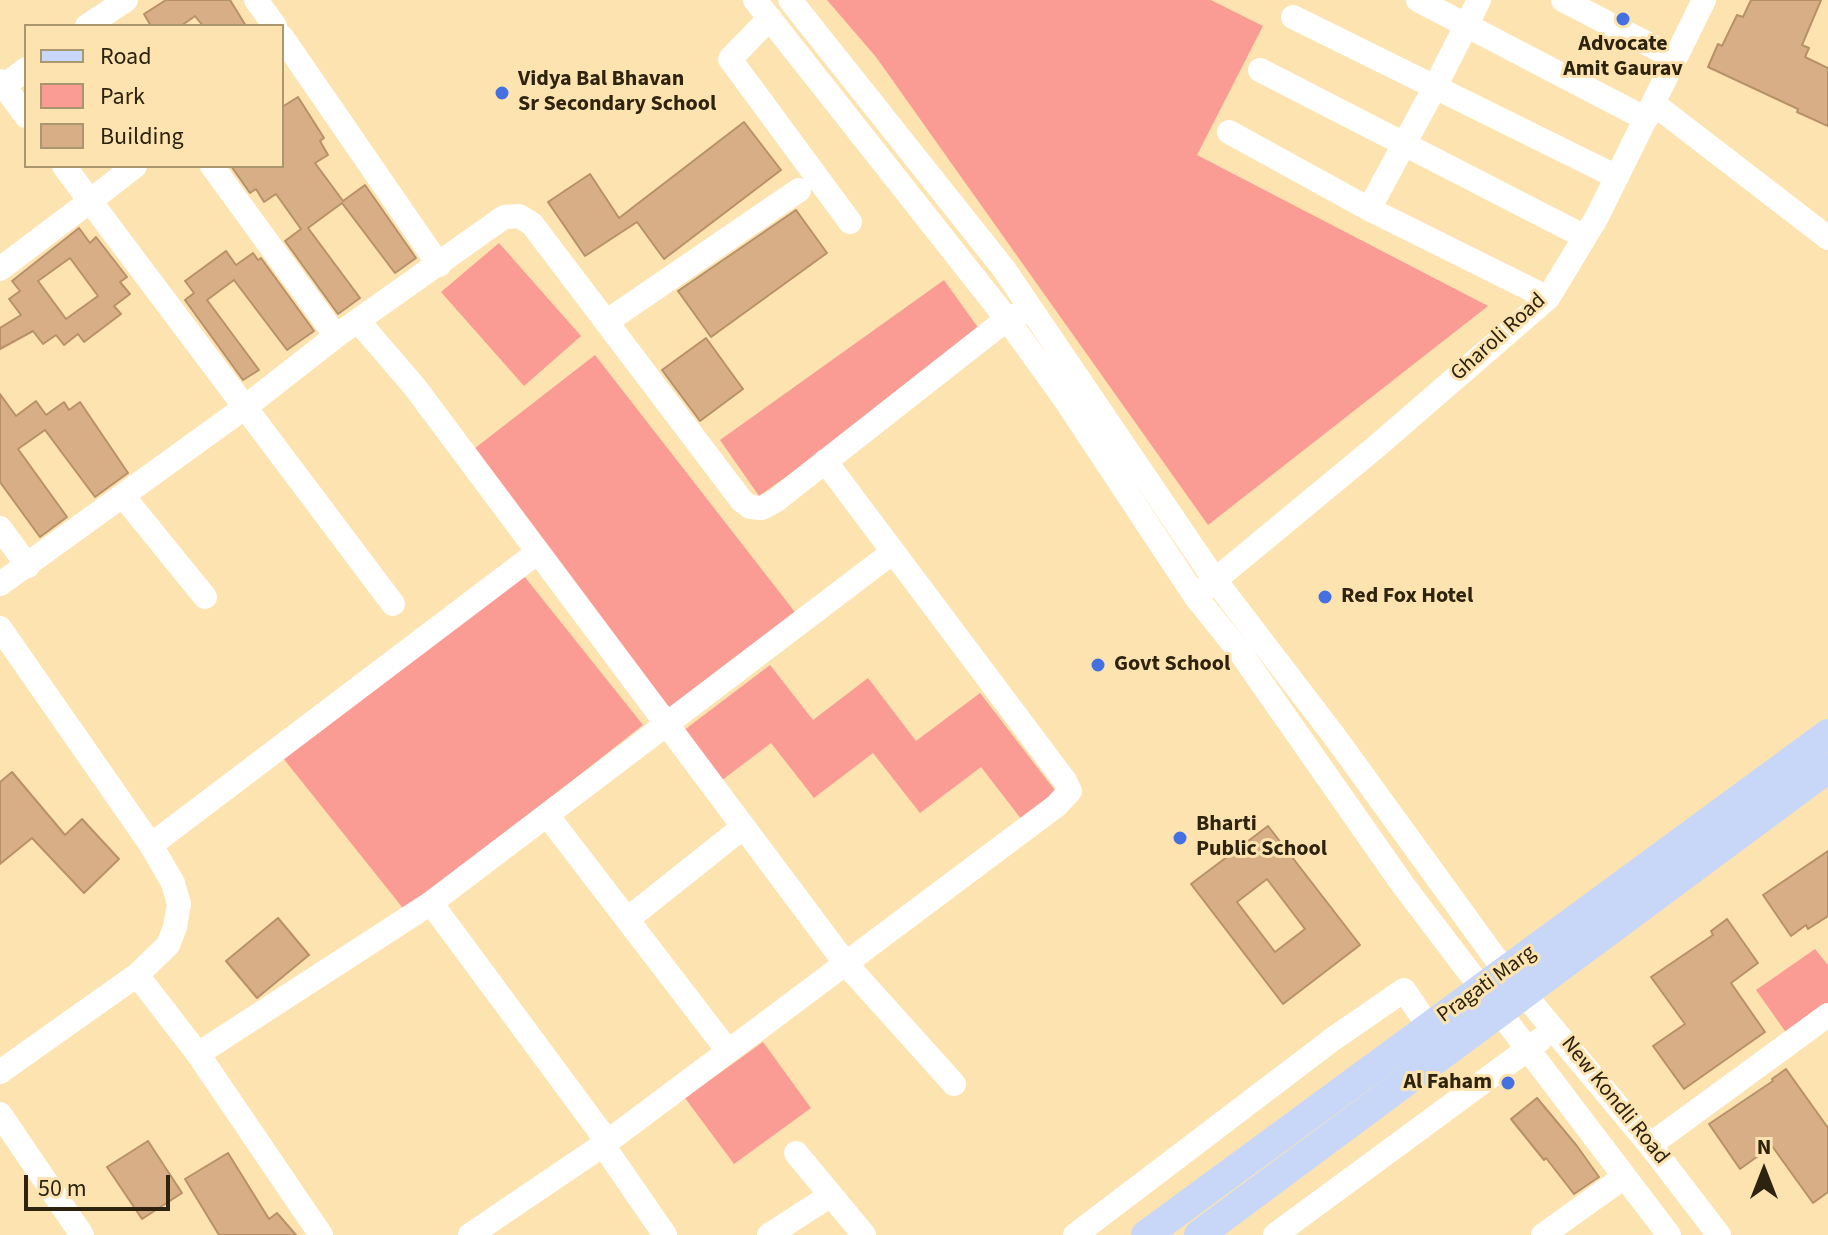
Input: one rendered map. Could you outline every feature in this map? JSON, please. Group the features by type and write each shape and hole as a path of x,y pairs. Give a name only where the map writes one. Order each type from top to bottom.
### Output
{"main road":[{"name":"Pragati Marg","path":"1199,1235 1828,734"},
{"name":"Pragati Marg","path":"1146,1235 1429,1027 1503,991 1828,768"}],"street":[{"path":"99,17 126,0"},
{"path":"256,0 274,24"},
{"path":"790,0 1032,309 1215,580 1335,737 1503,991"},
{"path":"1418,0 1650,111 1828,238"},
{"path":"1369,209 1479,0"},
{"path":"1563,0 1675,58"},
{"name":"Gharoli Road","path":"1195,596 1377,446 1548,298 1617,177 1704,0"},
{"path":"850,222 730,59 762,9 1007,319 1064,398 1195,596 1240,652 1403,885 1503,991"},
{"path":"1293,17 1617,177"},
{"path":"285,48 439,265"},
{"path":"24,70 1,85 24,114"},
{"path":"1260,70 1585,237"},
{"path":"1229,132 1369,209 1548,298"},
{"path":"65,168 393,604"},
{"path":"0,269 132,168"},
{"path":"213,168 336,336"},
{"path":"606,322 799,190"},
{"path":"0,584 244,408 336,336 504,217 519,216 532,224 742,501 750,507 762,508 775,501 1007,319 1032,309"},
{"path":"358,321 414,386 846,964 954,1084"},
{"path":"470,1235 605,1143 1056,806 1070,791 825,461"},
{"path":"123,496 205,597"},
{"path":"0,528 28,566"},
{"path":"151,845 538,552"},
{"path":"198,1054 431,903 893,552"},
{"path":"0,628 151,845 173,883 179,904 168,945 137,975 0,1072"},
{"path":"547,815 728,1051"},
{"path":"629,918 742,828"},
{"path":"431,903 605,1143 665,1235"},
{"path":"137,975 198,1054 321,1235"},
{"path":"1075,1235 1333,1039 1404,990 1429,1027"},
{"name":"New Kondli Road","path":"1503,991 1556,1030 1719,1235"},
{"name":"New Kondli Road","path":"1503,991 1528,1048 1669,1235"},
{"path":"1650,1145 1828,1015"},
{"path":"1275,1235 1556,1030"},
{"path":"0,1114 82,1235"},
{"path":"796,1153 864,1235"},
{"path":"1543,1235 1624,1177"},
{"path":"769,1235 831,1195"}],"green space":[{"path":"827,0 1211,0 1263,26 1197,155 1488,306 1208,525 876,57"},
{"path":"499,243 581,336 524,386 441,292"},
{"path":"944,280 984,336 759,496 720,440"},
{"path":"595,355 798,616 673,712 470,452"},
{"path":"520,571 643,725 406,912 283,758"},
{"path":"770,665 813,720 868,678 916,741 980,693 1057,793 1022,820 981,767 920,813 873,753 814,798 771,743 713,787 675,737"},
{"path":"1815,949 1828,965 1828,1015 1792,1041 1756,990"},
{"path":"763,1042 811,1108 734,1164 685,1098"}],"building":[{"path":"166,0 230,0 245,24 201,24 195,16 184,24 150,24 144,14"},
{"path":"1751,0 1821,0 1802,45 1809,48 1805,57 1828,68 1828,126 1708,67 1718,44 1722,46 1737,15 1743,17"},
{"path":"298,97 324,138 320,141 328,155 315,163 343,201 365,185 416,258 395,273 342,203 308,228 360,298 338,314 285,241 301,229 276,194 264,202 256,189 250,193 232,168 284,168 284,106"},
{"path":"744,122 781,170 664,259 637,222 585,256 548,202 590,174 619,218"},
{"path":"796,210 827,253 711,337 678,291"},
{"path":"79,228 90,243 96,237 127,277 120,282 130,294 114,306 121,314 84,342 78,334 64,345 56,335 43,344 33,331 0,349 0,328 21,315 9,299 20,291 12,281","holes":["70,258 98,296 66,319 38,281"]},
{"path":"226,251 236,265 253,253 258,260 261,258 314,331 287,350 234,280 207,300 259,370 243,380 185,300 194,293 185,281"},
{"path":"706,338 743,389 700,421 662,370"},
{"path":"0,394 16,416 36,401 46,415 64,402 69,410 80,402 128,473 95,497 45,430 18,449 67,517 40,537 0,482"},
{"path":"12,772 65,835 82,819 119,859 84,893 32,838 0,864 0,782"},
{"path":"1268,826 1360,945 1283,1004 1191,884","holes":["1267,879 1305,929 1275,952 1237,902"]},
{"path":"1828,851 1828,916 1808,929 1806,925 1791,936 1763,895"},
{"path":"278,918 309,955 257,998 226,961"},
{"path":"1727,919 1758,963 1731,983 1765,1032 1684,1089 1653,1046 1685,1024 1651,977 1713,935 1711,931"},
{"path":"1786,1069 1828,1128 1828,1192 1813,1203 1772,1146 1740,1169 1709,1124"},
{"path":"1537,1098 1599,1177 1574,1194 1511,1119"},
{"path":"148,1141 182,1193 142,1219 107,1167"},
{"path":"228,1153 269,1219 277,1213 296,1235 219,1235 185,1179"}],"place":[{"name":"Advocate Amit Gaurav","path":"1623,19"},
{"name":"Vidya Bal Bhavan Sr Secondary School","path":"502,93"},
{"name":"Red Fox Hotel","path":"1325,597"},
{"name":"Govt School","path":"1098,665"},
{"name":"Bharti Public School","path":"1180,838"},
{"name":"Al Faham","path":"1508,1083"}]}
